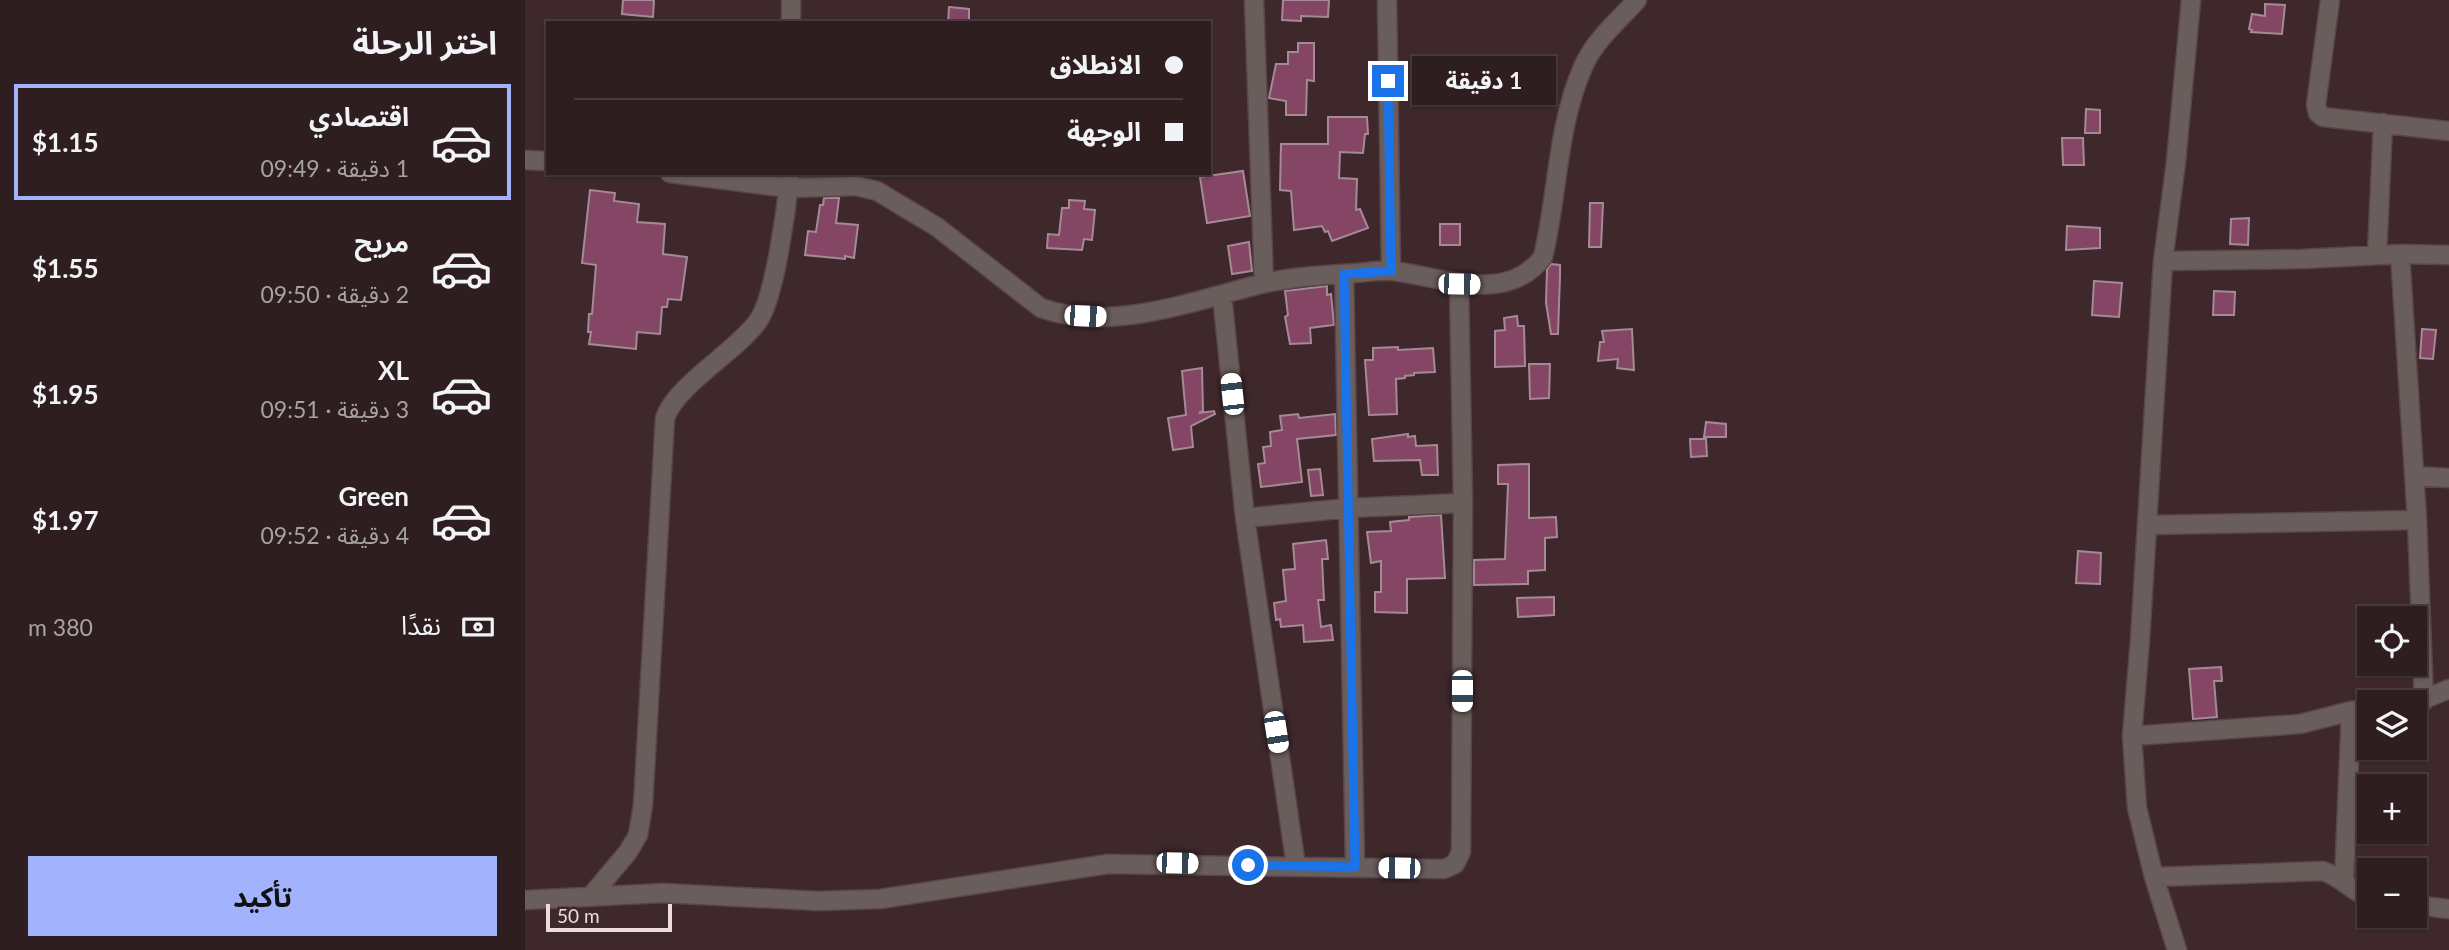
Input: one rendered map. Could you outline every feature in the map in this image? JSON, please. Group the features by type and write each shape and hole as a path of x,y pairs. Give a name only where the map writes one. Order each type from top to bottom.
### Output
{"street":[{"path":"791,0 791,21"},
{"path":"1254,0 1264,283"},
{"path":"1387,0 1391,271"},
{"path":"700,175 856,186 877,191 937,227 1041,308 1061,315 1109,317 1222,295 1264,283 1344,274 1391,271 1459,284 1492,285 1516,279 1535,268 1543,257 1569,110 1583,66 1596,44 1637,0"},
{"path":"2178,950 2154,877 2137,808 2132,736 2148,525 2162,261 2176,162 2191,0"},
{"path":"2329,0 2316,105 2318,113 2323,117 2449,131"},
{"path":"2377,255 2383,123"},
{"path":"525,160 546,161"},
{"path":"591,897 633,844 638,835 643,805 665,418 673,404 698,378 751,330 767,305 789,181"},
{"path":"2400,254 2417,520 2420,690"},
{"path":"2162,261 2449,255"},
{"path":"1344,274 1355,867"},
{"path":"525,900 663,893 818,901 880,899 1108,864 1444,869 1455,864 1461,852 1463,503 1459,284"},
{"path":"1222,295 1245,518 1296,866"},
{"path":"2414,476 2449,478"},
{"path":"1245,518 1349,508 1463,503"},
{"path":"2148,525 2417,520"},
{"path":"2427,699 2449,689"},
{"path":"2132,736 2299,724 2357,710"},
{"path":"2344,881 2351,711"},
{"path":"2154,877 2322,872 2344,881 2357,892"},
{"path":"2427,906 2449,909"}],"building":[{"path":"623,0 654,0 653,17 622,14"},
{"path":"1283,0 1329,0 1328,17 1301,16 1301,21 1282,20"},
{"path":"2265,4 2285,5 2282,34 2251,32 2249,29 2252,14 2265,16"},
{"path":"949,7 969,9 969,21 948,21"},
{"path":"1298,43 1314,43 1314,81 1307,80 1306,115 1286,115 1286,101 1269,98 1276,64 1288,64 1288,52 1298,52"},
{"path":"2086,109 2100,110 2100,133 2085,133"},
{"path":"1328,117 1367,117 1368,134 1365,134 1363,153 1340,152 1339,178 1357,179 1356,210 1360,209 1368,228 1332,241 1328,231 1325,232 1322,226 1294,230 1291,191 1280,190 1281,144 1328,144"},
{"path":"2062,138 2083,138 2084,165 2063,165"},
{"path":"1243,171 1250,216 1207,223 1200,177"},
{"path":"590,190 615,193 614,201 639,204 637,222 665,224 663,254 687,257 681,300 668,299 667,307 662,307 660,334 637,332 636,349 589,344 589,314 592,314 596,265 582,263"},
{"path":"824,198 839,198 836,223 858,225 854,258 805,255 808,231 816,232 820,205 823,205"},
{"path":"1069,200 1085,201 1084,209 1095,210 1092,240 1084,239 1082,250 1047,248 1048,234 1059,235 1062,208 1069,208"},
{"path":"1590,203 1603,203 1601,247 1589,247"},
{"path":"2249,218 2248,245 2230,244 2231,219"},
{"path":"1440,224 1460,224 1460,245 1440,245"},
{"path":"2067,226 2100,228 2100,248 2066,250"},
{"path":"1249,242 1252,271 1232,274 1228,246"},
{"path":"1551,264 1560,265 1558,334 1551,334 1546,303 1547,269"},
{"path":"2094,281 2122,283 2119,317 2092,315"},
{"path":"1327,286 1327,295 1331,294 1334,325 1310,328 1311,343 1290,344 1285,317 1288,315 1285,291"},
{"path":"2214,291 2235,292 2234,315 2213,315"},
{"path":"1517,316 1518,326 1524,326 1525,366 1495,367 1495,331 1505,330 1504,318"},
{"path":"1632,329 1634,370 1617,368 1618,359 1598,361 1600,342 1604,342 1602,331"},
{"path":"2422,329 2436,330 2433,359 2420,358"},
{"path":"1398,347 1398,350 1433,348 1435,372 1414,373 1396,379 1397,414 1369,415 1365,360 1373,360 1373,348"},
{"path":"1529,364 1550,364 1549,398 1530,399"},
{"path":"1202,368 1203,411 1199,413 1214,411 1215,414 1191,426 1193,447 1173,450 1168,418 1186,415 1182,371"},
{"path":"1298,414 1299,418 1335,414 1336,435 1297,439 1302,482 1261,487 1258,464 1265,463 1263,447 1271,446 1270,432 1282,430 1280,416"},
{"path":"1706,422 1726,424 1726,437 1704,437"},
{"path":"1408,434 1408,437 1415,436 1416,446 1437,445 1438,475 1422,475 1420,460 1374,461 1372,439"},
{"path":"1690,439 1706,439 1707,456 1691,457"},
{"path":"1529,464 1529,518 1556,517 1557,537 1545,538 1545,570 1528,571 1528,584 1474,585 1474,560 1505,559 1508,484 1498,484 1498,465"},
{"path":"1320,469 1323,495 1311,496 1308,470"},
{"path":"1441,515 1445,578 1407,579 1407,613 1375,612 1375,592 1381,592 1381,561 1371,563 1367,532 1391,531 1390,522 1409,520 1409,517"},
{"path":"1326,540 1328,559 1322,559 1324,600 1318,600 1321,627 1331,625 1333,640 1304,642 1303,625 1281,627 1280,619 1276,620 1274,603 1286,601 1283,570 1295,569 1293,544"},
{"path":"2078,551 2101,553 2100,584 2076,583"},
{"path":"1554,597 1554,615 1518,617 1517,598"},
{"path":"2221,667 2222,681 2214,681 2217,717 2193,719 2189,669"}],"route":[{"path":"1248,865 1355,867 1344,274 1391,271 1388,81"}]}
